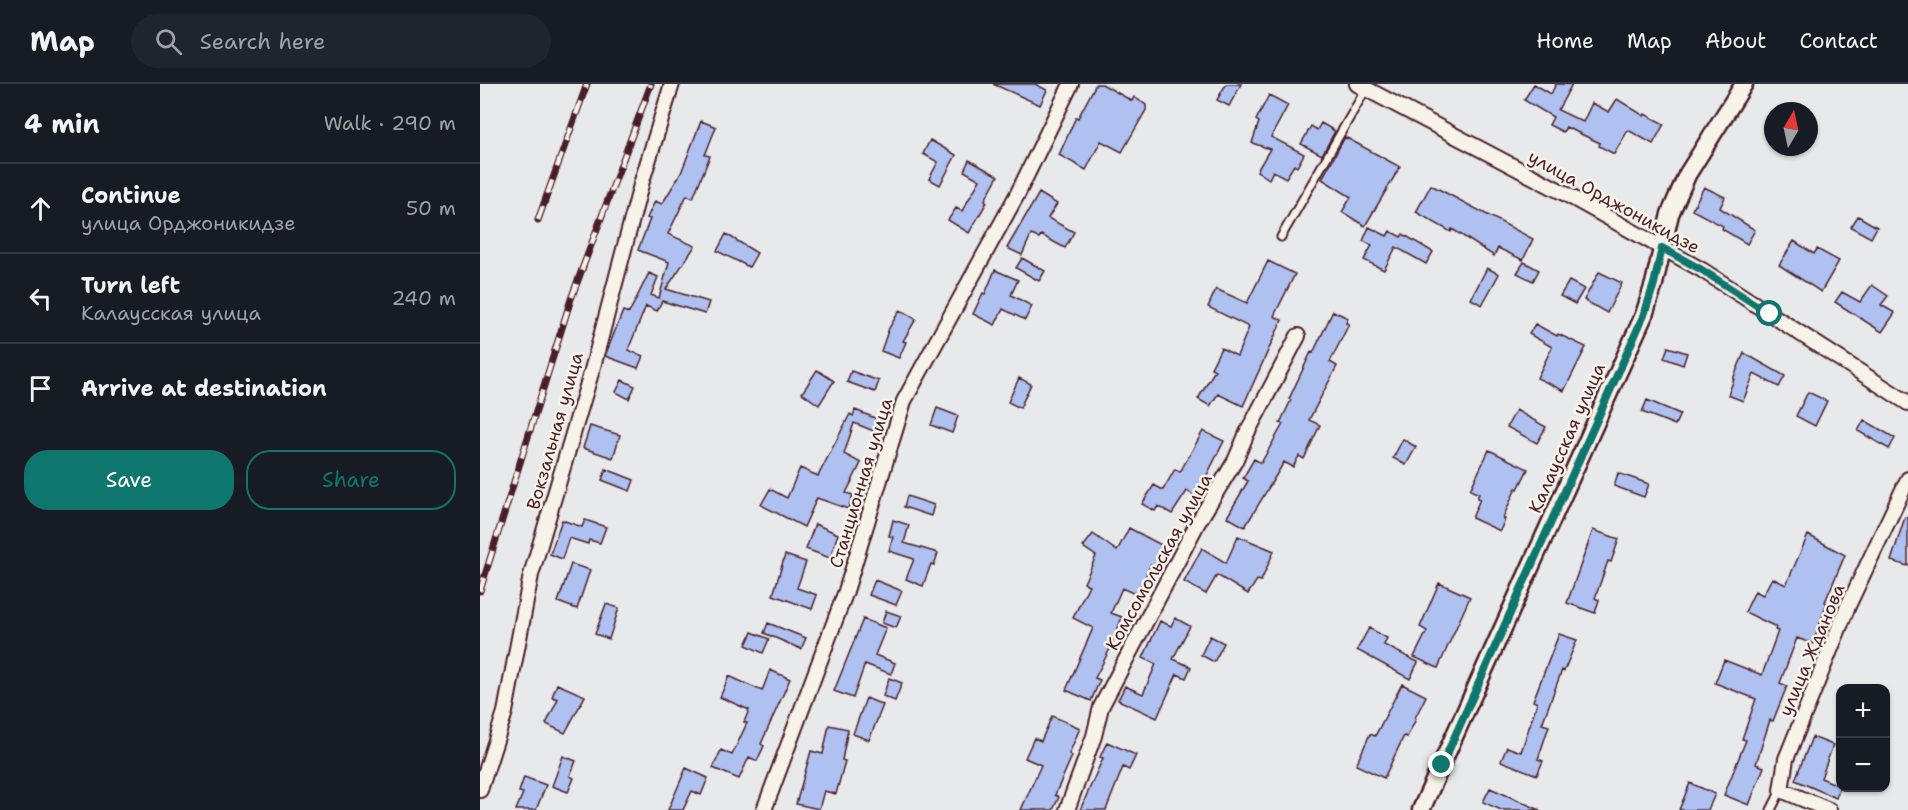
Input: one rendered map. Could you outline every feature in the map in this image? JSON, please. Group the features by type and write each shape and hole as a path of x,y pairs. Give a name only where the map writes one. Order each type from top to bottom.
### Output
{"street":[{"name":"Вокзальная улица","path":"480,790 505,712 531,575 594,363 642,181 672,84"},
{"name":"Станционная улица","path":"764,810 846,591 904,400 1018,193 1071,84"},
{"name":"Калаусская улица","path":"1421,810 1644,315 1654,284 1670,214 1687,175 1744,84"},
{"name":"улица Орджоникидзе","path":"1361,86 1562,192 1702,270 1908,402"},
{"name":"Комсомольская улица","path":"1067,810 1094,736 1101,707 1197,524 1235,461 1247,433 1298,336"},
{"name":"улица Жданова","path":"1781,790 1786,759 1848,606 1908,479"},
{"path":"1781,790 1829,810"}],"lane":[{"path":"1281,237 1361,86"},
{"path":"1771,810 1781,790"}],"building":[{"path":"993,84 1035,84 1047,90 1040,105"},
{"path":"1096,84 1102,84 1132,101 1134,97 1146,105 1146,110 1122,152 1101,141 1086,170 1059,155 1076,117 1078,118"},
{"path":"1226,84 1241,84 1229,106 1217,100"},
{"path":"1534,84 1551,94 1556,84 1572,84 1558,110 1583,122 1592,103 1609,112 1617,99 1644,116 1645,114 1664,124 1653,144 1628,130 1614,154 1599,146 1600,143 1566,127 1563,132 1549,125 1553,117 1524,100"},
{"path":"1269,95 1288,105 1271,137 1304,154 1297,167 1294,165 1286,178 1273,171 1269,179 1257,171 1270,149 1252,143 1259,122 1256,120"},
{"path":"701,121 716,127 705,155 710,156 693,198 687,195 668,234 695,246 666,289 709,302 705,314 662,301 657,311 646,306 628,350 643,356 638,368 605,356 623,311 629,313 649,273 658,277 651,295 659,298 669,262 638,250 650,219 647,218 655,201 662,204 681,173"},
{"path":"1321,123 1335,131 1322,155 1301,144 1311,126 1317,130"},
{"path":"1345,137 1400,167 1365,226 1342,212 1351,197 1322,179"},
{"path":"930,140 956,155 940,185 929,179 938,162 923,154"},
{"path":"969,160 998,176 985,200 987,202 969,233 948,220 956,208 962,211 980,180 964,171"},
{"path":"1431,185 1533,239 1523,260 1498,248 1494,256 1452,229 1451,232 1416,212"},
{"path":"1704,187 1725,197 1720,208 1755,230 1747,244 1722,229 1723,226 1692,210"},
{"path":"1039,193 1057,204 1048,218 1074,232 1065,248 1041,235 1039,238 1031,235 1022,255 1007,248"},
{"path":"1858,216 1877,227 1871,238 1851,227"},
{"path":"1369,227 1387,236 1390,231 1401,237 1403,234 1433,252 1426,264 1396,247 1384,270 1364,260 1372,245 1363,241"},
{"path":"726,234 757,253 749,267 717,251"},
{"path":"1794,241 1814,254 1817,249 1839,261 1821,292 1779,265"},
{"path":"1022,258 1045,271 1039,281 1016,268"},
{"path":"1268,261 1295,274 1274,316 1282,320 1243,406 1218,394 1210,406 1198,399 1215,370 1211,368 1221,348 1237,356 1249,327 1208,307 1216,289 1247,303"},
{"path":"1524,262 1539,270 1533,281 1517,273"},
{"path":"1487,268 1499,274 1482,305 1471,299"},
{"path":"995,270 1018,280 1011,295 1032,306 1025,320 1003,309 995,325 973,314"},
{"path":"1599,272 1622,283 1607,313 1584,300"},
{"path":"1569,281 1584,289 1575,304 1560,296"},
{"path":"1872,285 1888,296 1881,305 1895,313 1882,332 1835,302 1842,292 1860,302"},
{"path":"900,310 916,319 903,341 906,342 899,358 881,351 889,328"},
{"path":"1333,311 1348,318 1346,323 1349,324 1330,362 1337,366 1309,420 1320,425 1304,459 1299,456 1293,467 1284,462 1245,527 1227,517 1248,481 1243,478 1254,459 1261,463 1283,424 1280,423 1291,400 1289,399"},
{"path":"1535,324 1557,336 1558,334 1586,347 1564,391 1537,378 1552,347 1529,334"},
{"path":"1668,347 1687,353 1683,365 1664,358"},
{"path":"1744,353 1785,376 1779,387 1754,374 1743,401 1728,395"},
{"path":"817,370 834,381 819,405 802,393"},
{"path":"851,371 879,381 875,392 847,382"},
{"path":"1019,378 1031,384 1020,408 1008,402"},
{"path":"622,380 635,386 629,399 616,392"},
{"path":"1808,392 1827,401 1815,426 1796,416"},
{"path":"1647,400 1680,414 1675,425 1642,412"},
{"path":"937,408 958,416 952,433 931,425"},
{"path":"855,410 880,420 876,432 854,423 844,454 861,463 846,493 853,495 848,509 817,498 804,527 761,505 770,489 787,498 800,468 818,476 850,414 853,416"},
{"path":"1516,410 1546,427 1537,443 1507,427"},
{"path":"1864,420 1895,438 1889,449 1858,431"},
{"path":"590,426 620,435 613,458 583,448"},
{"path":"1203,431 1224,441 1196,497 1187,491 1172,514 1158,506 1155,511 1142,504 1154,485 1163,490 1175,469 1180,472"},
{"path":"1403,439 1416,447 1406,465 1393,458"},
{"path":"1489,450 1528,469 1518,489 1516,488 1500,531 1472,518 1480,499 1477,498 1479,494 1470,490"},
{"path":"606,469 634,480 630,491 602,480"},
{"path":"1618,473 1649,484 1644,497 1614,486"},
{"path":"907,496 934,505 931,516 904,507"},
{"path":"1905,517 1908,517 1908,566 1891,561"},
{"path":"562,520 582,527 585,520 606,527 600,543 589,540 588,544 569,538 562,559 550,554"},
{"path":"893,520 909,525 904,543 938,553 934,565 931,564 923,586 906,579 914,559 889,551 893,537 889,536"},
{"path":"815,524 838,534 830,558 806,549"},
{"path":"1129,528 1169,549 1159,568 1151,564 1137,595 1122,588 1111,613 1122,617 1111,647 1095,678 1100,680 1091,701 1066,690 1093,628 1073,618 1089,585 1084,583 1096,556 1083,547 1093,534 1117,551"},
{"path":"1593,530 1619,539 1611,562 1608,561 1595,598 1599,600 1595,613 1567,603"},
{"path":"1808,535 1845,555 1825,602 1827,603 1813,644 1797,638 1780,683 1787,686 1773,721 1770,720 1756,764 1764,767 1749,805 1724,795 1746,740 1742,739 1756,699 1715,683 1724,660 1762,675 1778,631 1775,630 1776,627 1745,612 1755,591 1763,595 1772,578 1786,585"},
{"path":"1238,536 1274,551 1261,581 1257,580 1248,594 1217,575 1206,594 1184,582 1202,548 1226,563"},
{"path":"785,555 806,562 797,588 817,595 812,609 773,595"},
{"path":"571,564 590,570 577,609 558,602"},
{"path":"875,580 902,591 896,605 869,595"},
{"path":"1439,583 1470,597 1438,668 1414,657 1427,631 1420,627"},
{"path":"606,604 619,608 609,639 595,634"},
{"path":"886,611 901,616 896,628 882,623"},
{"path":"1175,618 1190,626 1173,659 1191,667 1186,678 1177,674 1157,718 1118,700 1125,686 1143,694 1156,664 1143,658 1160,621 1171,626"},
{"path":"863,619 886,628 875,655 895,663 891,674 865,664 853,698 834,691"},
{"path":"768,623 806,638 801,649 764,633"},
{"path":"1369,628 1387,638 1384,645 1418,662 1410,679 1357,650"},
{"path":"752,632 769,639 763,653 746,645"},
{"path":"1559,634 1577,640 1564,671 1562,670 1542,724 1549,726 1538,759 1543,761 1537,775 1501,761 1507,747 1521,752 1537,703 1533,701"},
{"path":"1210,636 1224,643 1214,662 1201,655"},
{"path":"770,670 790,679 761,744 764,746 757,761 749,757 739,779 713,768 721,750 732,755 747,723 744,722 749,710 720,697 729,676 762,691"},
{"path":"889,678 902,683 895,701 883,696"},
{"path":"557,684 585,696 565,733 546,724 558,699 552,697"},
{"path":"1402,684 1426,696 1384,778 1356,765 1370,734 1375,736"},
{"path":"866,698 883,705 869,740 853,734"},
{"path":"1052,716 1080,728 1069,754 1072,756 1055,795 1059,797 1053,810 1021,810 1041,765 1025,758 1034,738 1041,741"},
{"path":"829,725 848,729 842,760 845,761 836,794 824,791 819,809 796,804 811,751 823,754"},
{"path":"1812,737 1833,745 1821,778 1836,784 1836,792 1838,792 1836,798 1795,780"},
{"path":"1107,742 1136,755 1129,770 1123,767 1106,810 1080,810 1103,758 1100,757"},
{"path":"563,756 576,761 570,776 574,778 568,792 552,786"},
{"path":"686,768 708,778 701,795 692,791 683,810 668,810"},
{"path":"524,777 546,785 536,810 516,810 523,793 519,792"},
{"path":"1690,783 1715,794 1708,810 1679,810"},
{"path":"1490,788 1540,810 1501,810 1483,802"}],"railway":[{"path":"538,220 587,84"},
{"path":"480,591 571,299 651,84"}],"route":[{"path":"1442,765 1644,315 1662,248 1702,270 1770,314"}]}
